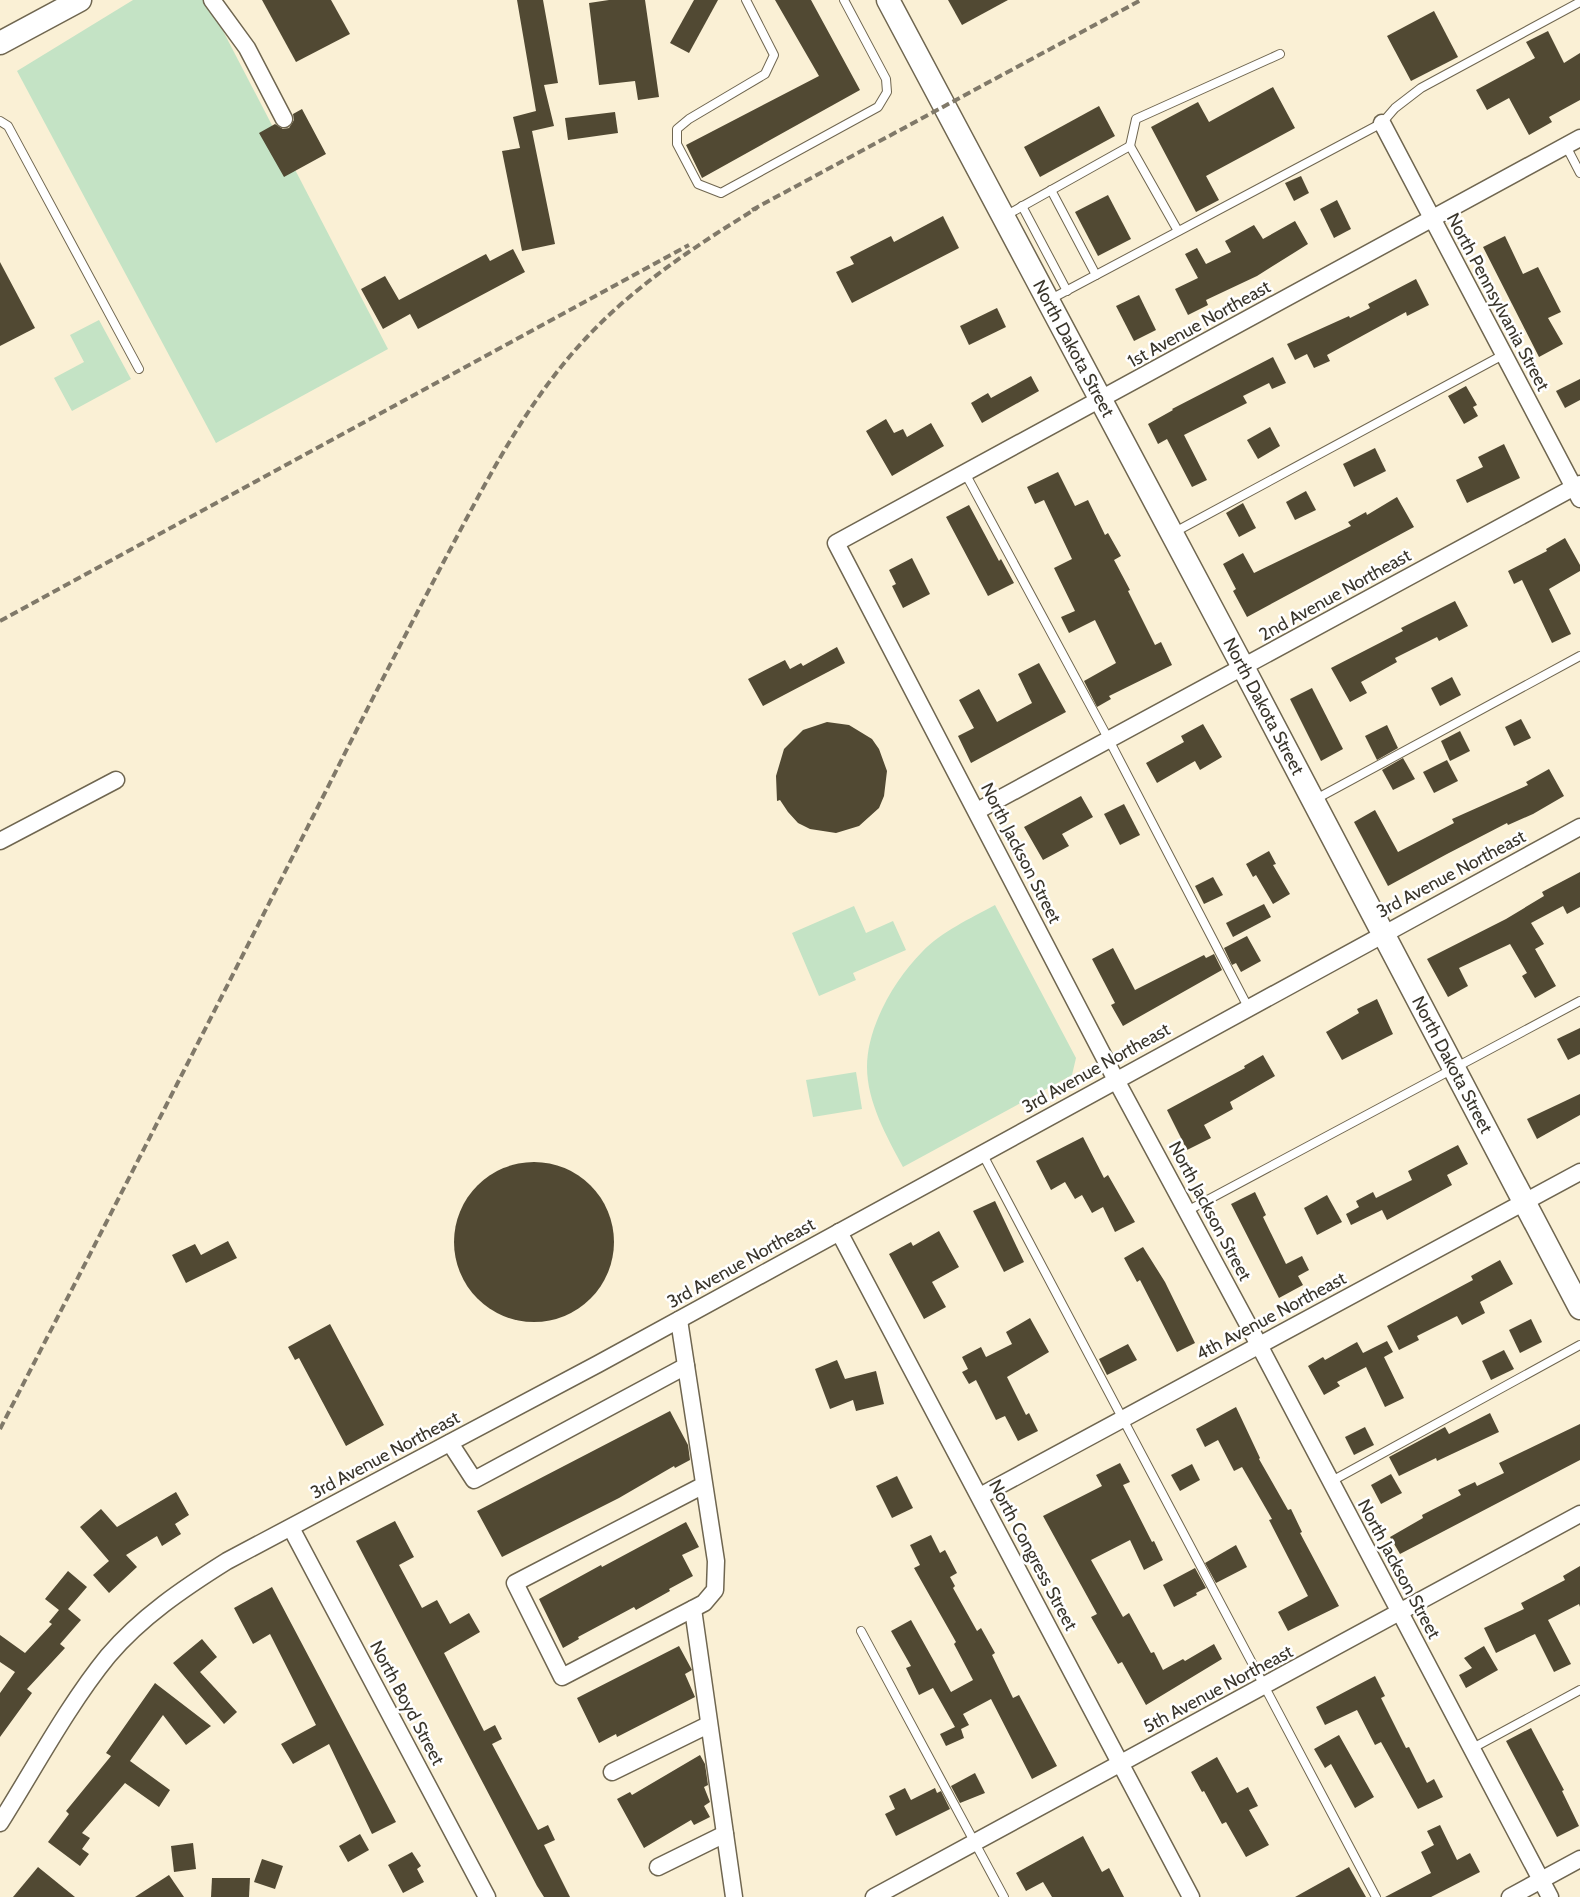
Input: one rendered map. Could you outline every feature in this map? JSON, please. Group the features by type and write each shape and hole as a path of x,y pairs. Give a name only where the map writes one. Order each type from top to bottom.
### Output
{"street":[{"path":"0,43 80,0"},
{"path":"212,0 247,48 284,119"},
{"name":"North Dakota Street","path":"888,0 944,106 1012,211 1047,274 1100,400 1580,1308"},
{"name":"North Pennsylvania Street","path":"1382,123 1503,354 1578,490"},
{"name":"1st Avenue Northeast","path":"836,543 1573,142"},
{"name":"2nd Avenue Northeast","path":"976,811 1578,490"},
{"name":"North Jackson Street","path":"836,543 1116,1080 1259,1345 1399,1614 1550,1897"},
{"path":"0,842 116,780"},
{"name":"3rd Avenue Northeast","path":"0,1823 86,1687 108,1656 131,1632 190,1584 227,1561 679,1320 1580,827"},
{"name":"4th Avenue Northeast","path":"980,1496 1580,1172"},
{"name":"North Congress Street","path":"839,1232 1191,1897"},
{"path":"679,1320 716,1561 715,1590 704,1603 693,1610 562,1677 515,1583 704,1485"},
{"path":"450,1443 474,1480 686,1366"},
{"name":"5th Avenue Northeast","path":"874,1897 1399,1614 1580,1514"},
{"name":"North Boyd Street","path":"291,1528 487,1897"},
{"path":"693,1610 734,1897"},
{"path":"612,1772 708,1725"},
{"path":"658,1867 725,1834"},
{"path":"1510,1897 1580,1859"}],"lane":[{"path":"746,0 774,56 765,74 689,119 678,129 677,144 698,184 721,193 878,107 887,92 886,79 844,0"},
{"path":"1057,296 1382,123 1395,108 1421,88 1580,2"},
{"path":"1178,231 1130,146 1136,119 1280,54"},
{"path":"0,121 8,126 139,369"},
{"path":"1573,142 1580,173"},
{"path":"1012,211 1130,146"},
{"path":"1051,190 1096,275"},
{"path":"1172,534 1503,354"},
{"path":"965,474 1109,740 1248,1007"},
{"path":"1312,801 1580,656"},
{"path":"1187,1211 1580,1002"},
{"path":"982,1153 1376,1897"},
{"path":"1330,1482 1580,1345"},
{"path":"862,1631 1004,1897"},
{"path":"1471,1749 1580,1690"}],"green space":[{"path":"133,0 207,0 388,349 216,443 17,71"},
{"path":"99,320 131,379 72,411 54,378 84,362 70,335"},
{"path":"995,905 1076,1058 1072,1075 903,1167 879,1119 870,1093 867,1067 868,1052 877,1020 892,990 922,952 947,932"},
{"path":"854,906 866,933 893,921 906,950 853,973 856,980 819,996 792,933"},
{"path":"856,1072 862,1109 813,1117 806,1080"}],"building":[{"path":"262,0 331,0 350,34 296,62"},
{"path":"517,0 543,0 558,83 544,85 554,126 532,131 555,244 522,251 502,151 520,148 513,117 536,111"},
{"path":"609,0 645,0 659,97 638,100 635,81 599,85 589,3"},
{"path":"694,0 718,0 689,53 670,43"},
{"path":"775,0 811,0 860,90 702,178 686,145 819,76"},
{"path":"948,0 1008,0 962,25"},
{"path":"1434,11 1458,57 1411,81 1387,36"},
{"path":"1548,31 1564,63 1580,53 1580,100 1549,117 1552,122 1529,135 1509,98 1487,110 1476,90 1535,58 1526,42"},
{"path":"1273,87 1295,128 1206,176 1219,200 1196,212 1151,127 1198,102 1209,122"},
{"path":"1099,106 1115,136 1040,177 1024,147"},
{"path":"302,109 326,154 284,177 259,133 275,124 283,129 289,128 294,120 293,114"},
{"path":"615,112 618,133 568,140 565,118"},
{"path":"1301,176 1309,193 1294,201 1285,183"},
{"path":"1108,195 1131,239 1098,256 1075,212"},
{"path":"1337,200 1351,229 1334,238 1320,209"},
{"path":"943,216 959,248 852,303 836,272 854,264 850,257 891,236 894,242"},
{"path":"1295,221 1308,244 1257,276 1206,300 1208,305 1188,315 1175,289 1198,278 1185,254 1197,248 1206,264 1231,252 1225,241 1254,225 1263,239"},
{"path":"1505,236 1523,274 1538,267 1561,312 1548,318 1563,344 1539,357 1483,247"},
{"path":"513,249 525,272 418,329 410,314 383,329 361,289 385,276 399,300 486,254 490,261"},
{"path":"0,262 35,328 0,346"},
{"path":"1416,279 1429,305 1407,316 1406,312 1327,355 1330,361 1314,368 1307,354 1295,360 1287,344 1370,308 1368,304"},
{"path":"1139,295 1156,330 1134,341 1116,306"},
{"path":"997,308 1006,327 969,345 960,326"},
{"path":"1273,357 1286,383 1272,389 1269,383 1243,396 1247,403 1184,435 1207,480 1192,487 1167,439 1158,444 1148,424 1172,409"},
{"path":"1031,376 1039,391 982,423 971,403 988,393 991,398"},
{"path":"1580,379 1580,400 1565,408 1556,391"},
{"path":"1466,386 1477,405 1473,407 1478,416 1464,424 1448,396"},
{"path":"886,419 894,433 903,429 907,437 931,423 944,446 892,476 866,431"},
{"path":"1270,427 1280,446 1258,459 1247,440"},
{"path":"1504,444 1520,478 1467,503 1456,480 1483,467 1478,457"},
{"path":"1375,448 1386,471 1354,487 1343,464"},
{"path":"1058,472 1075,506 1088,500 1105,535 1108,533 1121,556 1114,560 1130,590 1128,591 1155,645 1161,642 1172,665 1109,696 1111,699 1097,707 1084,681 1116,663 1095,620 1069,633 1061,617 1075,611 1054,568 1072,559 1044,500 1035,504 1027,487"},
{"path":"1306,491 1316,510 1295,520 1286,502"},
{"path":"1397,497 1414,527 1247,617 1233,591 1236,589 1223,564 1243,553 1254,573 1351,526 1348,522 1366,512 1367,515"},
{"path":"1243,503 1256,528 1239,537 1226,513"},
{"path":"969,505 999,561 1001,559 1014,583 988,596 946,517"},
{"path":"1565,538 1580,565 1580,571 1549,589 1571,634 1552,643 1522,580 1514,584 1508,571 1547,551 1546,549"},
{"path":"912,558 930,594 903,608 892,586 896,584 889,570"},
{"path":"1455,601 1468,626 1439,641 1437,637 1395,658 1397,662 1361,682 1367,693 1350,702 1331,668 1403,631 1401,628"},
{"path":"837,647 845,663 763,706 748,679 785,660 790,669 801,663 803,666"},
{"path":"1039,663 1066,712 971,763 958,736 974,728 959,700 979,689 997,722 1032,703 1018,674"},
{"path":"1452,677 1461,695 1440,706 1431,688"},
{"path":"1312,688 1343,749 1321,761 1290,699"},
{"path":"1521,719 1531,738 1514,746 1505,727"},
{"path":"827,722 849,725 872,739 879,749 887,771 884,796 879,808 859,826 836,833 810,829 798,823 780,800 777,801 776,776 784,749 803,730"},
{"path":"1203,724 1222,757 1200,770 1195,761 1157,783 1146,763 1184,742 1181,736"},
{"path":"1387,725 1398,748 1377,760 1365,736"},
{"path":"1460,731 1470,751 1450,761 1441,741"},
{"path":"1403,758 1415,779 1393,790 1382,770"},
{"path":"1447,760 1458,781 1434,793 1423,772"},
{"path":"1549,769 1564,796 1533,814 1508,825 1507,823 1388,886 1354,822 1375,810 1398,852 1454,823 1452,819 1528,785 1526,782"},
{"path":"1081,796 1093,817 1062,834 1069,846 1043,860 1024,827"},
{"path":"1124,804 1140,835 1120,845 1104,814"},
{"path":"1269,851 1276,864 1273,865 1290,894 1273,904 1256,875 1253,877 1246,864"},
{"path":"1580,872 1580,907 1567,914 1563,906 1531,923 1544,944 1535,949 1556,986 1535,998 1522,976 1527,973 1510,944 1459,968 1468,986 1448,997 1427,959 1506,919 1544,896 1542,892"},
{"path":"1213,877 1223,895 1204,904 1195,886"},
{"path":"1264,904 1271,917 1233,937 1226,923"},
{"path":"1247,936 1261,961 1241,972 1236,963 1232,965 1224,948"},
{"path":"1113,948 1135,990 1204,955 1206,958 1214,954 1222,970 1123,1026 1111,1005 1115,1003 1092,959"},
{"path":"1377,999 1393,1034 1342,1060 1326,1032 1359,1013 1357,1009"},
{"path":"1580,1028 1580,1054 1568,1060 1557,1039"},
{"path":"1263,1055 1275,1076 1230,1102 1233,1109 1204,1125 1211,1138 1187,1150 1167,1110 1245,1068 1244,1066"},
{"path":"1580,1094 1580,1115 1537,1139 1527,1119"},
{"path":"1083,1137 1104,1178 1108,1175 1135,1222 1115,1232 1103,1207 1092,1213 1082,1195 1075,1199 1065,1182 1051,1190 1036,1161"},
{"path":"1458,1145 1468,1164 1447,1175 1452,1185 1387,1220 1382,1210 1351,1225 1346,1214 1359,1207 1356,1201 1373,1192 1376,1198 1412,1180 1408,1171"},
{"path":"542,1162 572,1171 591,1185 601,1197 608,1211 613,1226 613,1258 608,1273 601,1287 591,1299 579,1309 557,1319 542,1322 526,1322 511,1319 489,1309 467,1287 455,1258 454,1234 457,1219 467,1197 489,1175 518,1163"},
{"path":"1255,1192 1266,1215 1263,1217 1286,1264 1302,1256 1309,1270 1298,1276 1303,1285 1279,1298 1231,1204"},
{"path":"1327,1195 1342,1222 1317,1235 1304,1208"},
{"path":"995,1201 1024,1262 1004,1272 973,1211"},
{"path":"939,1231 959,1267 932,1282 946,1307 924,1319 889,1254 911,1242 913,1246"},
{"path":"228,1241 237,1258 186,1283 172,1255 195,1244 201,1255"},
{"path":"1143,1247 1165,1282 1195,1343 1177,1352 1140,1280 1137,1282 1124,1258"},
{"path":"1500,1260 1513,1284 1480,1302 1485,1313 1462,1325 1457,1316 1417,1336 1419,1340 1399,1350 1387,1326 1473,1280 1471,1276"},
{"path":"1030,1318 1049,1352 1007,1377 1026,1415 1029,1413 1038,1431 1018,1441 1005,1416 996,1420 976,1380 969,1384 962,1372 968,1369 962,1357 981,1347 986,1357 1012,1344 1006,1332"},
{"path":"1531,1319 1542,1342 1520,1353 1509,1330"},
{"path":"330,1324 384,1425 346,1446 299,1358 295,1360 288,1347"},
{"path":"1387,1341 1393,1352 1384,1357 1404,1398 1385,1407 1366,1367 1337,1382 1340,1386 1324,1395 1308,1366 1323,1357 1325,1360 1357,1342 1363,1353"},
{"path":"1128,1344 1137,1360 1107,1375 1099,1359"},
{"path":"1504,1350 1514,1369 1491,1380 1482,1361"},
{"path":"837,1360 845,1379 876,1371 884,1404 856,1411 853,1400 830,1409 815,1369"},
{"path":"1236,1407 1259,1459 1288,1510 1291,1509 1302,1532 1300,1533 1339,1606 1288,1631 1278,1612 1308,1596 1269,1520 1272,1519 1242,1467 1234,1471 1218,1440 1205,1447 1196,1429"},
{"path":"670,1411 688,1445 690,1460 675,1468 674,1466 619,1498 502,1557 477,1511"},
{"path":"1490,1413 1499,1432 1437,1461 1436,1458 1399,1476 1389,1457 1445,1427 1449,1434"},
{"path":"1580,1424 1580,1460 1400,1554 1390,1537 1423,1518 1422,1515 1461,1495 1458,1490 1475,1482 1477,1486 1504,1473 1499,1463"},
{"path":"1365,1427 1374,1445 1354,1455 1345,1437"},
{"path":"1120,1463 1130,1482 1123,1485 1163,1560 1144,1570 1130,1540 1091,1560 1123,1617 1129,1613 1151,1653 1154,1652 1163,1670 1183,1659 1185,1661 1214,1644 1222,1659 1146,1705 1122,1662 1118,1664 1091,1617 1097,1614 1043,1516 1102,1486 1096,1475"},
{"path":"1192,1464 1200,1480 1180,1491 1171,1475"},
{"path":"1391,1474 1402,1493 1381,1504 1371,1485"},
{"path":"897,1476 913,1508 892,1518 876,1486"},
{"path":"176,1492 189,1515 175,1524 181,1534 162,1546 157,1536 126,1555 137,1567 109,1593 93,1575 109,1561 80,1527 101,1509 117,1527"},
{"path":"395,1521 414,1557 399,1565 422,1608 437,1600 450,1624 469,1613 480,1632 444,1653 484,1731 495,1725 502,1739 492,1744 538,1830 548,1825 555,1840 544,1845 570,1897 544,1897 537,1886 356,1541"},
{"path":"686,1522 699,1547 682,1555 693,1576 636,1610 634,1607 578,1637 579,1639 563,1648 539,1599"},
{"path":"931,1535 940,1553 945,1550 957,1573 950,1577 955,1586 953,1588 977,1631 981,1628 995,1653 992,1655 1013,1698 1019,1695 1057,1766 1032,1779 991,1699 963,1714 969,1725 961,1729 964,1738 946,1746 940,1734 955,1727 933,1688 919,1695 906,1668 911,1666 891,1631 911,1620 951,1692 973,1680 954,1644 956,1642 914,1568 920,1565 910,1545"},
{"path":"1236,1545 1247,1567 1216,1583 1205,1563"},
{"path":"1580,1566 1580,1607 1579,1604 1548,1620 1571,1664 1554,1672 1535,1634 1496,1653 1484,1628 1524,1609 1521,1603 1565,1580 1563,1576"},
{"path":"1195,1568 1206,1588 1174,1607 1163,1585"},
{"path":"68,1571 87,1587 68,1609 81,1620 60,1644 65,1648 27,1689 32,1693 0,1737 0,1693 15,1672 0,1662 0,1635 25,1653 52,1624 49,1622 59,1610 45,1599"},
{"path":"272,1587 396,1822 372,1834 329,1744 293,1764 281,1744 316,1725 270,1634 253,1644 234,1608"},
{"path":"202,1639 217,1657 200,1672 237,1712 224,1724 173,1663"},
{"path":"679,1646 692,1670 685,1674 695,1697 617,1737 616,1734 599,1743 577,1698"},
{"path":"1484,1646 1498,1670 1466,1688 1459,1675 1472,1668 1464,1658"},
{"path":"1375,1676 1385,1696 1381,1698 1406,1748 1409,1747 1427,1783 1434,1779 1443,1797 1418,1809 1381,1742 1375,1745 1357,1710 1325,1725 1316,1707"},
{"path":"155,1683 211,1726 186,1745 163,1715 130,1761 170,1790 159,1807 125,1783 82,1833 90,1838 82,1849 89,1854 80,1866 48,1842 69,1814 66,1811 111,1756 106,1753"},
{"path":"1531,1728 1564,1790 1562,1791 1579,1826 1557,1837 1506,1741"},
{"path":"1339,1735 1374,1797 1355,1808 1331,1764 1325,1768 1314,1749"},
{"path":"700,1755 705,1764 708,1785 704,1787 710,1802 704,1806 710,1817 694,1825 691,1820 644,1848 617,1799 630,1792 632,1795"},
{"path":"1217,1757 1237,1793 1248,1787 1258,1806 1249,1810 1269,1845 1246,1857 1226,1822 1222,1824 1191,1772"},
{"path":"975,1773 985,1793 960,1803 951,1786"},
{"path":"905,1788 911,1800 935,1788 937,1793 941,1791 950,1809 896,1836 885,1814 895,1809 889,1796"},
{"path":"1440,1825 1457,1860 1470,1853 1480,1872 1431,1897 1385,1897 1431,1873 1421,1852 1434,1845 1427,1831"},
{"path":"360,1834 369,1850 348,1862 339,1846"},
{"path":"1083,1836 1102,1872 1109,1868 1124,1897 1052,1897 1043,1882 1026,1891 1016,1873"},
{"path":"193,1843 196,1869 174,1872 171,1846"},
{"path":"412,1852 421,1866 417,1869 424,1882 403,1893 388,1865"},
{"path":"262,1859 283,1866 275,1889 254,1882"},
{"path":"38,1867 75,1897 13,1897"},
{"path":"1349,1867 1366,1897 1295,1897"},
{"path":"169,1875 184,1897 135,1897"},
{"path":"212,1878 250,1878 249,1897 211,1897"}],"railway":[{"path":"752,210 1141,0"},
{"path":"0,1429 391,664 508,444 545,388 566,361 607,317 668,266 757,208"},
{"path":"0,621 689,245"}]}
